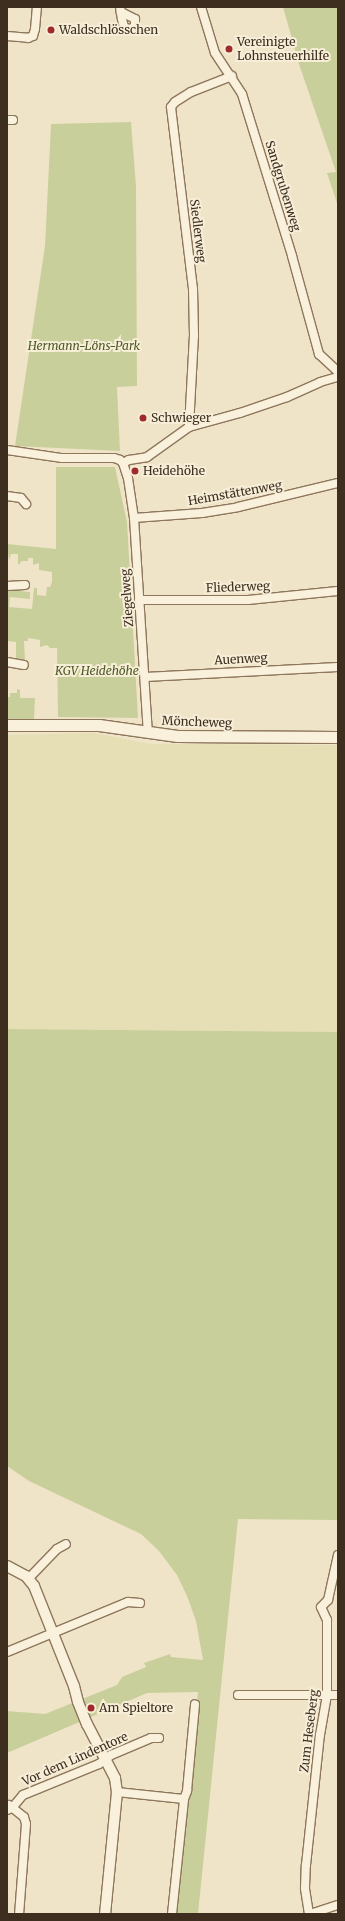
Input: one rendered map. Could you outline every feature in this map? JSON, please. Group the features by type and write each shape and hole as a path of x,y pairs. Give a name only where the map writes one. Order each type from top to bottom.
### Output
{"main road":[{"name":"Möncheweg","path":"7,725 99,725 148,732 197,736 338,736"}],"street":[{"path":"7,36 28,38 32,36 35,29 37,7"},
{"name":"Sandgrubenweg","path":"201,7 211,44 242,94 288,241 314,343 319,354 338,372"},
{"name":"Siedlerweg","path":"189,427 194,336 193,289 171,107 175,102 191,92 232,76"},
{"path":"7,450 62,458 114,458 123,463 128,460 147,457 189,427 287,397 320,382 338,377"},
{"name":"Ziegelweg","path":"123,463 128,478 134,518 148,732"},
{"name":"Heimstättenweg","path":"134,518 202,513 238,507 338,483"},
{"path":"7,496 21,498 26,504"},
{"path":"7,586 26,585"},
{"name":"Fliederweg","path":"139,600 248,600 338,591"},
{"path":"7,662 24,665"},
{"name":"Auenweg","path":"145,677 338,666"},
{"path":"28,1578 57,1549 66,1544"},
{"name":"Zum Heseberg","path":"309,1914 305,1894 306,1865 320,1735 327,1695 327,1620 322,1607 328,1600 338,1555"},
{"path":"7,1566 28,1578 34,1586 74,1686 84,1700 93,1721 95,1738 115,1778 117,1792 106,1914"},
{"path":"7,1652 128,1602 140,1604"},
{"path":"238,1695 338,1695"},
{"path":"172,1914 184,1799 187,1792 195,1704"},
{"name":"Vor dem Lindentore","path":"9,1807 23,1795 105,1760 111,1755 144,1741 159,1738"},
{"path":"117,1792 184,1799"},
{"path":"9,1807 24,1817 26,1824 19,1914"},
{"path":"309,1914 322,1912 338,1905"}],"shaded area":[{"path":"93,733 151,744 338,745 338,1032 7,1029 7,735"}],"green space":[{"path":"283,7 338,7 338,206 327,173 336,172 299,64"},
{"name":"Hermann-Löns-Park","path":"131,122 136,186 137,386 117,387 120,451 15,446 45,246 51,124"},
{"name":"KGV Heidehöhe","path":"56,467 115,467 127,522 138,718 58,717 57,648 50,648 47,645 40,647 40,640 28,638 28,641 24,641 25,660 16,659 16,642 7,641 7,590 30,592 30,599 10,597 9,607 32,609 34,588 37,588 37,595 46,596 47,587 50,587 52,582 52,572 39,570 39,563 33,565 33,558 28,558 28,561 21,561 20,564 18,564 18,554 11,554 9,560 7,544 56,549"},
{"path":"17,689 20,690 20,698 35,698 34,720 7,720 7,697 10,697 10,693 17,693"},
{"path":"7,1029 338,1032 338,1520 238,1519 198,1914 176,1914 198,1692 147,1693 7,1753 7,1711 45,1714 117,1685 122,1677 146,1667 144,1663 170,1654 171,1657 203,1660 196,1621 187,1596 177,1575 159,1551 141,1534 29,1481 7,1466"}],"place":[{"name":"Waldschlösschen","path":"51,30"},
{"name":"Vereinigte Lohnsteuerhilfe","path":"229,49"},
{"name":"Schwieger","path":"143,418"},
{"name":"Heidehöhe","path":"135,471"},
{"name":"Am Spieltore","path":"91,1708"}]}
